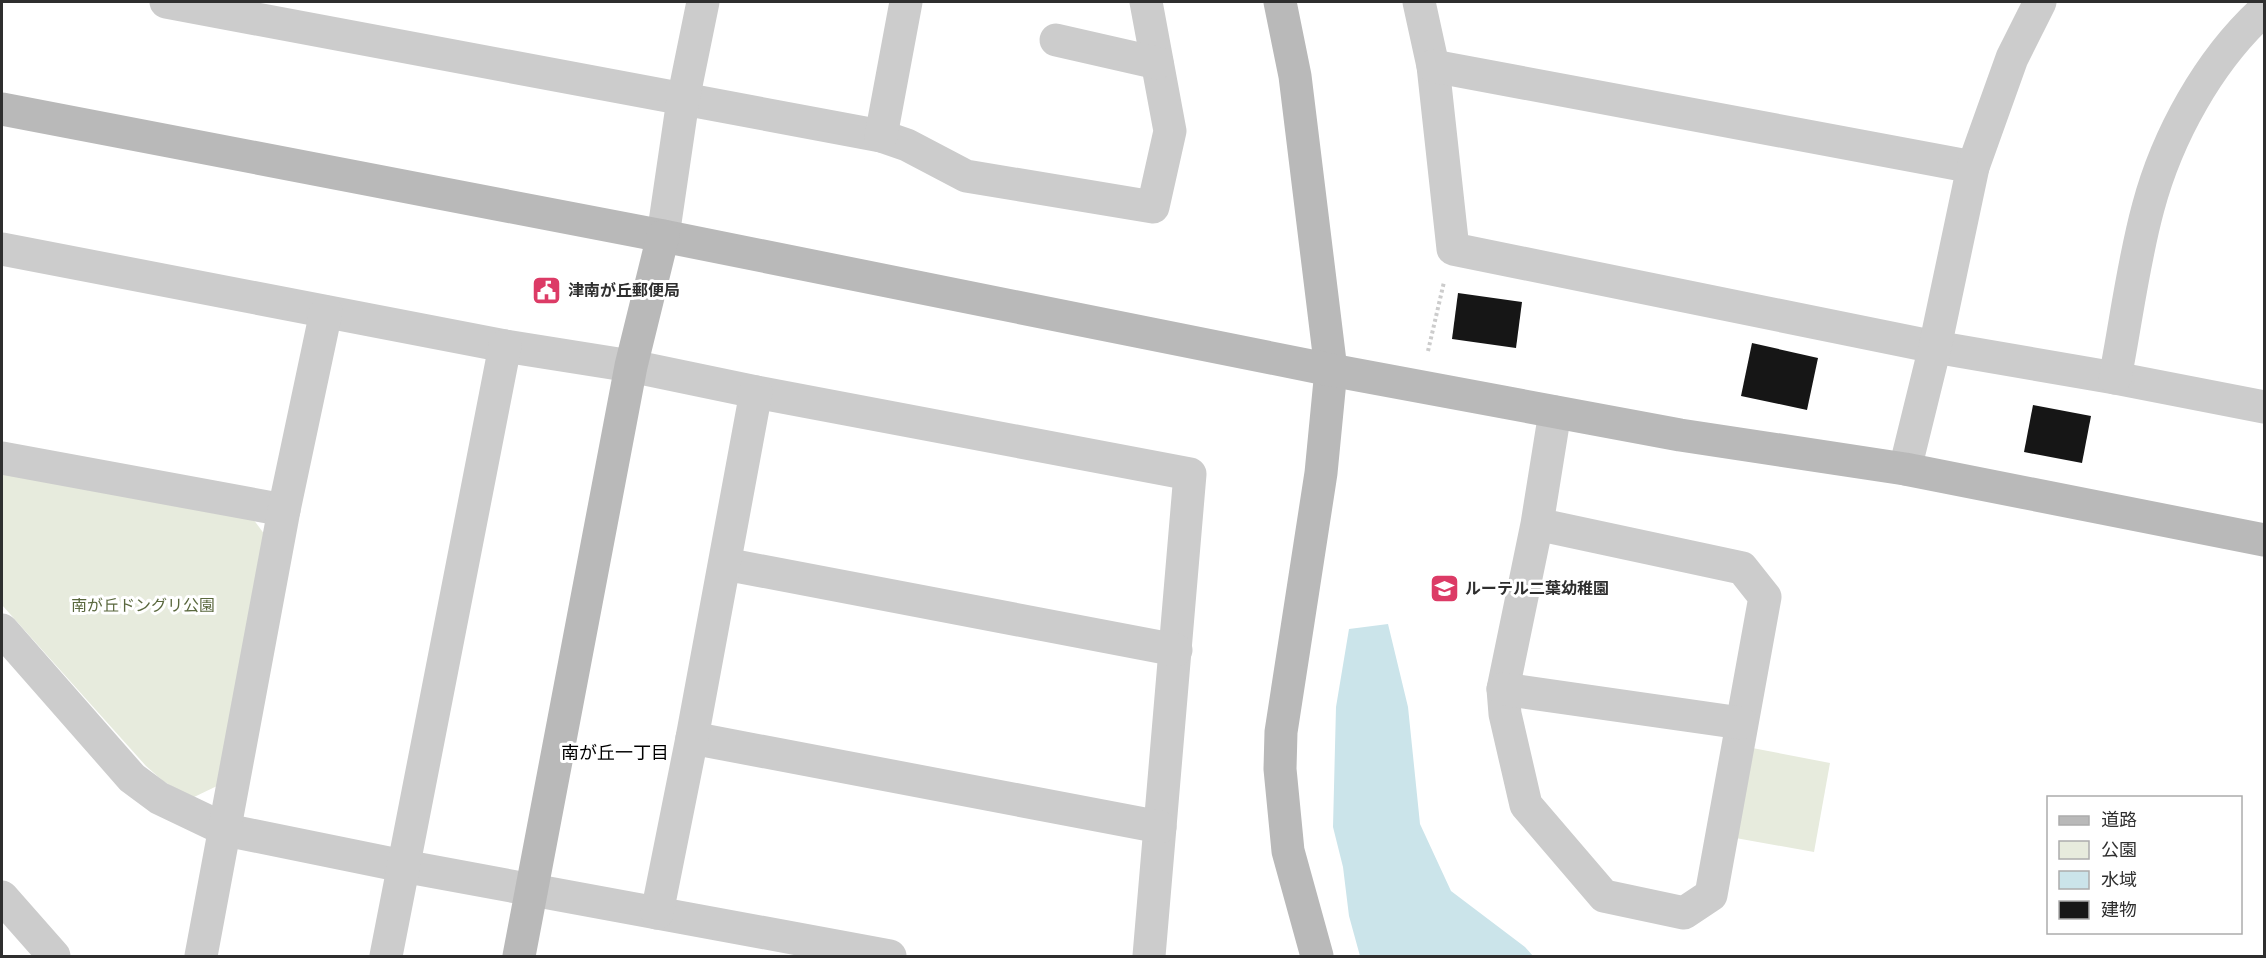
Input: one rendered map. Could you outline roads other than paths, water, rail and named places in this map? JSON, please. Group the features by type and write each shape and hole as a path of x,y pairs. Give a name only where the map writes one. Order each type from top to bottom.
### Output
{"street":[{"path":"166,2 881,136 908,145 966,176 1153,207 1170,131 1146,2"},
{"path":"519,957 631,366 663,236 683,100 703,2"},
{"path":"881,136 906,2"},
{"path":"1280,2 1295,76 1330,370 1321,473 1281,732 1280,769 1288,851 1317,957"},
{"path":"1419,2 1433,66 1453,249 1935,347 2265,407"},
{"path":"1905,469 1935,347 1973,167 2012,58 2040,2"},
{"path":"2115,378 2148,207 2179,124 2232,43 2265,10"},
{"path":"1056,40 1157,63"},
{"path":"1433,66 1973,167"},
{"path":"2,109 663,236 1330,370 1680,435 1905,469 2265,540"},
{"path":"2,249 505,346 631,366 756,392 1190,474 1149,957"},
{"path":"201,957 284,510 326,312"},
{"path":"386,957 505,346"},
{"path":"657,913 756,392"},
{"path":"1537,524 1742,568 1766,597 1711,896 1684,913 1604,896 1526,805 1505,714 1503,689 1537,524 1555,412"},
{"path":"2,458 284,510"},
{"path":"725,564 1176,650"},
{"path":"2,630 132,778 159,798 226,830 403,866 657,913 830,951 890,957"},
{"path":"1503,689 1741,723"},
{"path":"692,738 1160,827"},
{"path":"2,897 54,957"}],"water":[{"path":"1388,624 1408,707 1420,824 1451,891 1525,947 1533,956 1360,956 1349,916 1343,867 1333,827 1336,707 1349,629"}],"place":[{"name":"津南が丘郵便局","path":"547,290"},
{"name":"ルーテル二葉幼稚園","path":"1444,588"}],"district":[{"name":"南が丘一丁目","path":"615,752"}],"park label":[{"name":"南が丘ドングリ公園","path":"143,605"}]}
